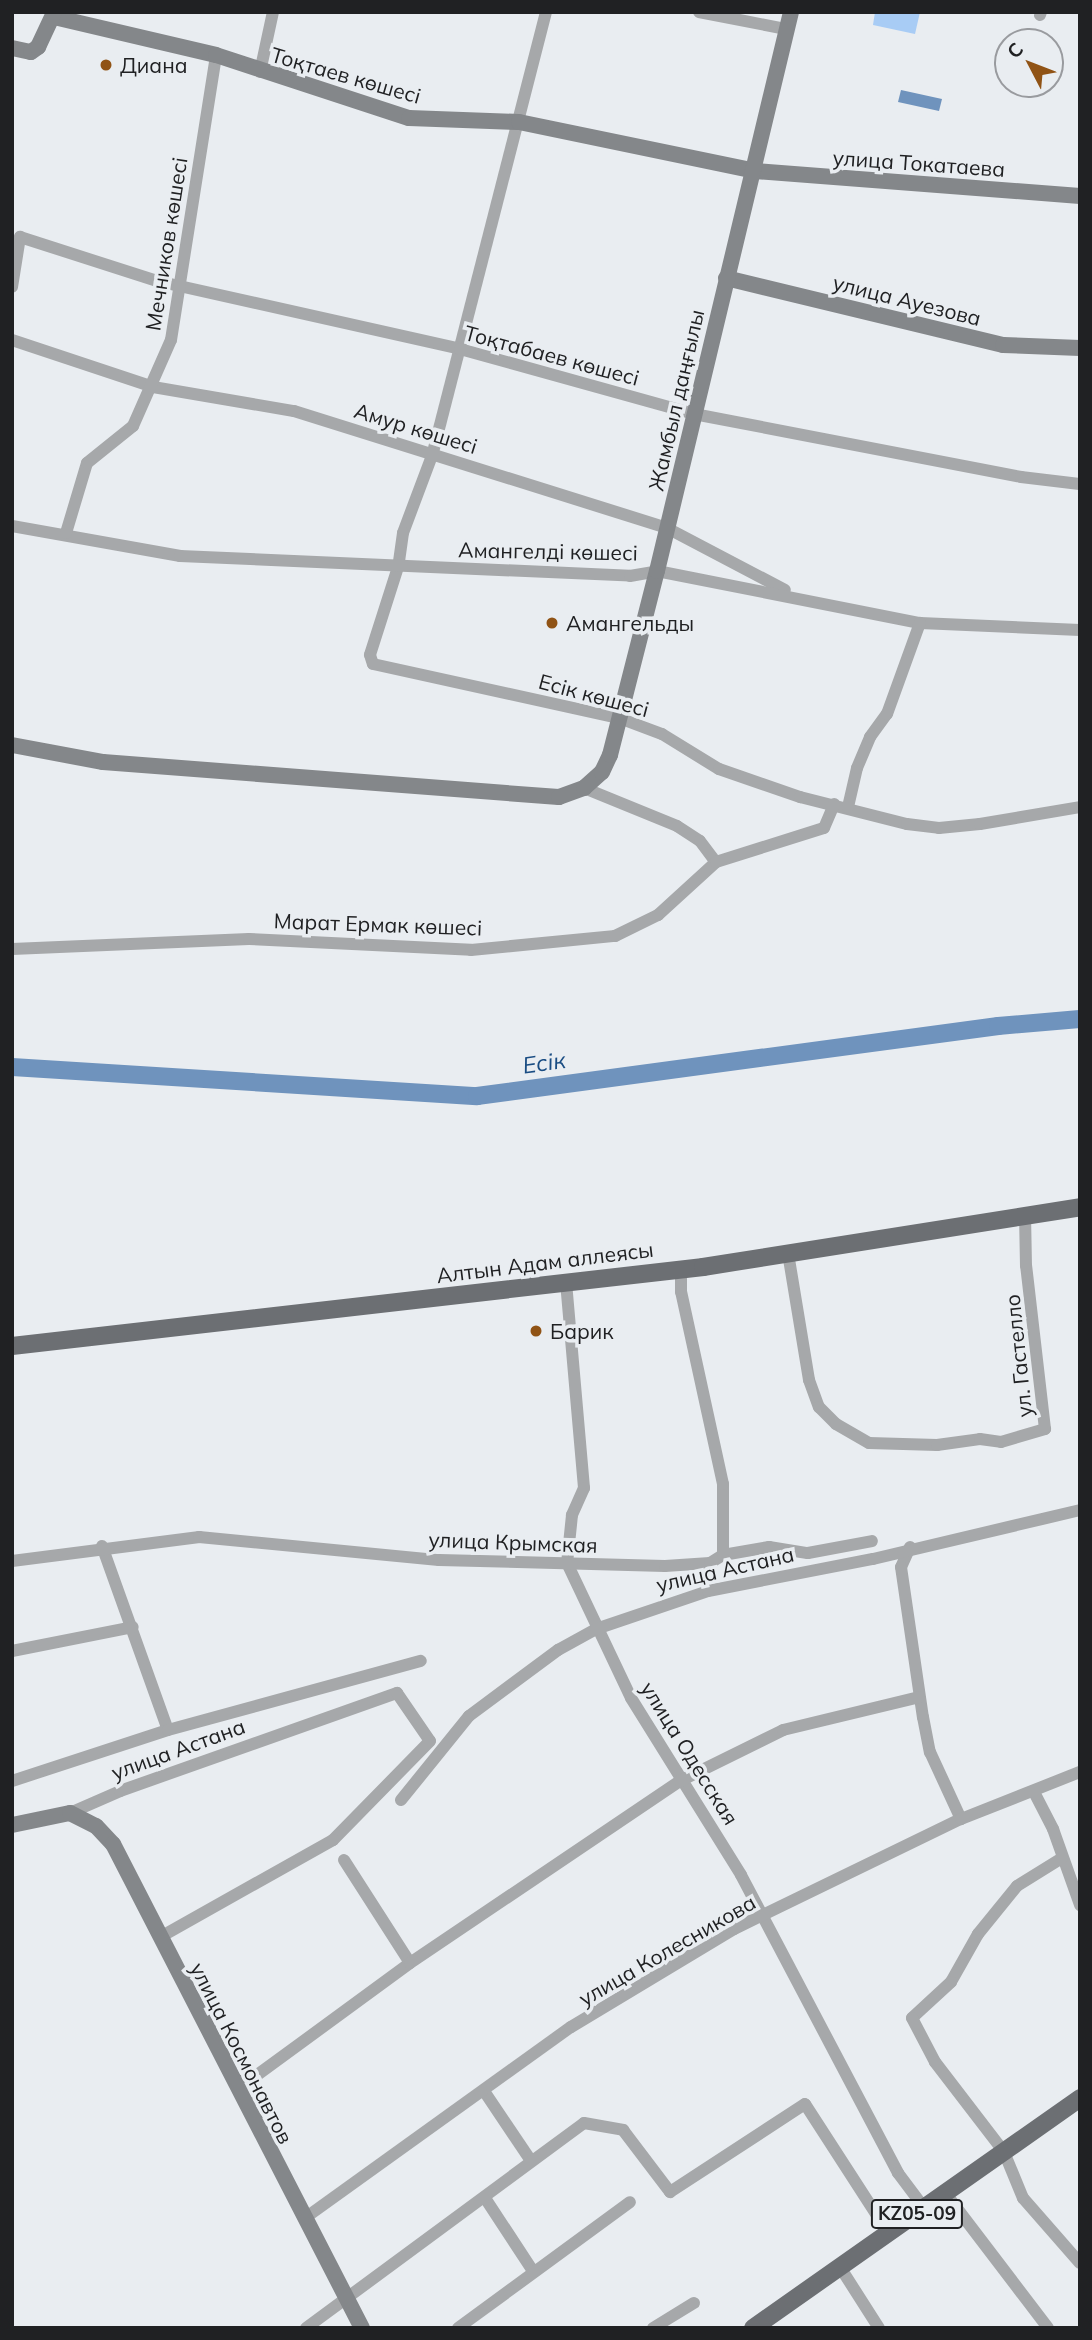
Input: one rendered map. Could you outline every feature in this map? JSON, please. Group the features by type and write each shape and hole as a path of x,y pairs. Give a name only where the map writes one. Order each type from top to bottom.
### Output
{"main road":[{"name":"Алтын Адам аллеясы","path":"12,1346 681,1269 1080,1207"},
{"name":"KZ05-09","path":"753,2328 1080,2098"}],"street":[{"path":"260,72 273,12"},
{"path":"398,567 403,533 433,453 546,12"},
{"path":"699,12 786,30"},
{"name":"Жамбыл даңғылы","path":"584,788 606,764 620,718 726,278 755,171 791,12"},
{"name":"Тоқтаев көшесі","path":"12,48 31,52 38,47 54,14 216,55 260,72 409,118 519,122 755,171"},
{"name":"Мечников көшесі","path":"66,533 87,463 133,426 153,387 171,340 216,55"},
{"name":"улица Токатаева","path":"755,171 1080,197"},
{"name":"Тоқтабаев көшесі","path":"12,287 20,237 67,255 460,349 694,414 1021,477 1080,484"},
{"name":"улица Ауезова","path":"726,278 1003,345 1080,348"},
{"name":"Амур көшесі","path":"12,340 153,387 294,411 667,528 795,595"},
{"name":"Амангелді көшесі","path":"12,526 66,533 180,556 630,576 657,571 795,595 920,623 1080,630"},
{"name":"Есік көшесі","path":"398,567 370,655 373,664 620,718 662,734 719,769 907,824 939,828 1080,807"},
{"path":"12,745 103,761 559,797 584,788 677,826 700,841 716,862 824,828 841,806 870,737 887,714 920,623"},
{"name":"Марат Ермак көшесі","path":"12,949 249,939 471,950 615,936 658,915 716,862"},
{"name":"ул. Гастелло","path":"788,1253 809,1380 819,1407 836,1424 869,1443 937,1445 980,1438 1001,1442 1045,1429 1026,1266 1025,1216"},
{"path":"681,1269 681,1292 723,1484 723,1555"},
{"name":"улица Одесская","path":"566,1282 584,1488 572,1515 567,1563 596,1629 680,1782 722,1842 898,2173 925,2209"},
{"name":"улица Астана","path":"401,1800 469,1716 558,1650 596,1629 708,1591 873,1559 911,1547 1080,1510"},
{"name":"улица Крымская","path":"12,1561 102,1546 199,1537 439,1560 665,1566 710,1563 723,1555 769,1547 808,1553 872,1541"},
{"path":"102,1546 168,1730"},
{"path":"911,1547 901,1567 929,1752 961,1819"},
{"path":"12,1651 133,1627"},
{"path":"12,1781 168,1730 421,1661"},
{"name":"улица Астана","path":"12,1825 70,1813 120,1791 397,1693 430,1741 333,1840 160,1937"},
{"path":"238,2089 410,1963 680,1782 783,1730 919,1697"},
{"name":"улица Колесникова","path":"305,2218 570,2027 734,1929 961,1819 1080,1772"},
{"path":"1034,1792 1054,1829 1080,1905"},
{"name":"улица Космонавтов","path":"70,1813 96,1826 113,1844 362,2328"},
{"path":"1062,1858 1017,1886 978,1934 951,1982 912,2018 935,2062 1004,2152 1023,2198 1080,2263"},
{"path":"344,1860 410,1963"},
{"path":"484,2091 531,2161"},
{"path":"306,2328 584,2123 623,2130 670,2192 805,2104 889,2234"},
{"path":"946,2194 1048,2328"},
{"path":"485,2198 533,2271"},
{"path":"458,2328 631,2202"},
{"path":"840,2267 879,2328"},
{"path":"653,2328 694,2303"}],"shaded area":[{"path":"875,12 920,12 915,34 873,25"},
{"path":"901,90 942,99 939,111 898,102"}],"waterway":[{"name":"Есік","path":"12,1067 477,1096 998,1026 1080,1019"}],"place":[{"name":"Диана","path":"106,65"},
{"name":"Амангельды","path":"552,623"},
{"name":"Барик","path":"536,1331"}]}
